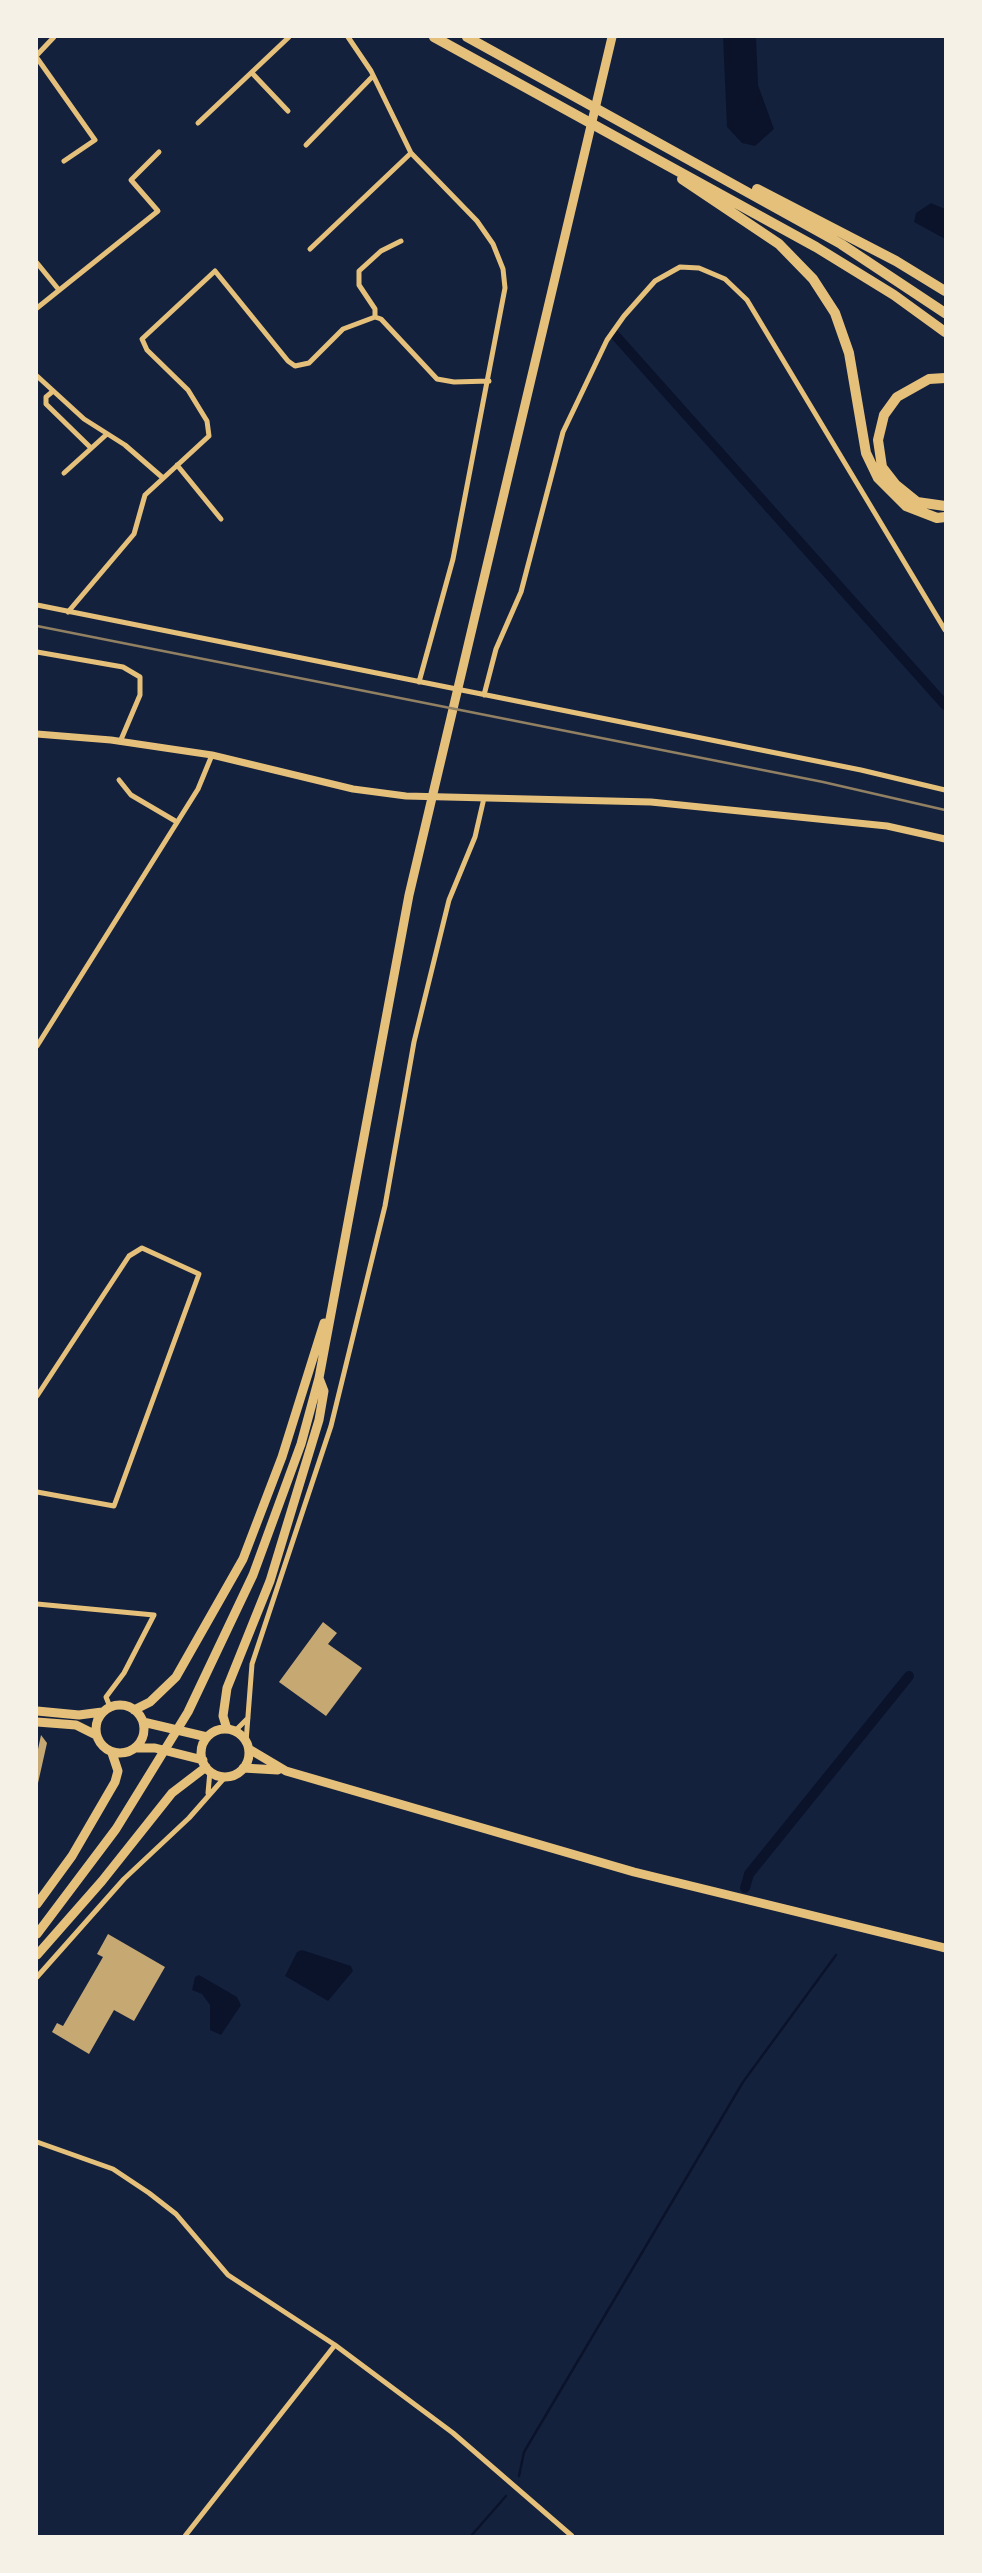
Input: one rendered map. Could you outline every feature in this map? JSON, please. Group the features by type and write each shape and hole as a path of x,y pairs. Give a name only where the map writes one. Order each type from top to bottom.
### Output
{"highway":[{"path":"434,37 816,247 894,295 945,332"},
{"path":"467,37 841,244 945,313"},
{"path":"617,137 770,237 813,279 835,313 849,353 866,453 878,478 906,506 937,518 945,517"},
{"path":"658,141 782,200 945,291"},
{"path":"945,378 929,379 913,385 897,397 884,415 878,440 882,467 896,485 917,502 945,506"}],"main road":[{"path":"37,1934 88,1869 155,1769 188,1712 233,1621 272,1529 319,1378 402,928 612,37"},
{"path":"134,1710 150,1702 176,1677 243,1559 282,1457 332,1301"},
{"path":"286,1771 247,1746 231,1730 223,1716 227,1688 270,1581 319,1420 324,1391 319,1378"},
{"path":"37,1711 76,1714 122,1705 134,1710 143,1722 143,1736 135,1748 124,1754 112,1753 104,1748 96,1735 95,1727 106,1709"},
{"path":"37,1722 76,1725 96,1735"},
{"path":"143,1722 207,1737 231,1730"},
{"path":"206,1766 202,1747 207,1737"},
{"path":"243,1768 247,1746"},
{"path":"135,1748 155,1748 226,1776 243,1768 286,1771 659,1879 945,1948"},
{"path":"37,1904 72,1856 115,1782 118,1771 112,1753"},
{"path":"37,1955 110,1872 172,1793 206,1766"}],"street":[{"path":"54,37 37,57 94,140 64,161"},
{"path":"198,123 289,37"},
{"path":"348,37 373,76 411,153 477,221 493,244 503,269 504,297 453,559 419,682"},
{"path":"252,73 288,110"},
{"path":"306,145 373,76"},
{"path":"37,308 158,211 131,180 159,152"},
{"path":"310,249 411,153"},
{"path":"375,317 374,309 359,285 359,271 381,251 401,241"},
{"path":"37,263 59,290"},
{"path":"484,695 496,649 521,592 563,432 607,340 624,316 655,281 680,267 699,268 725,279 747,300 945,629"},
{"path":"68,612 134,534 145,495 209,436 210,429 188,390 147,351 142,340 215,271 288,361 295,366 309,363 343,329 375,317 381,319 437,379 454,382 489,381"},
{"path":"37,376 52,392 163,478"},
{"path":"52,392 46,397 46,404 91,448"},
{"path":"64,473 107,434"},
{"path":"177,466 221,519"},
{"path":"37,606 861,770 945,790"},
{"path":"37,652 123,667 140,677 140,695 120,742"},
{"path":"37,734 212,755 354,789 406,796 651,802 887,826 945,839"},
{"path":"37,1046 198,789 212,755"},
{"path":"119,780 131,795 177,822"},
{"path":"247,1746 252,1664 331,1426 386,1206 424,1003 449,900 475,837 484,798"},
{"path":"37,1396 129,1255 142,1248 199,1274 114,1506 37,1492"},
{"path":"37,1604 154,1615 124,1673 107,1698 106,1709"},
{"path":"231,1730 248,1718"},
{"path":"206,1766 208,1793"},
{"path":"37,1977 124,1879 189,1818 208,1793 226,1776"},
{"path":"37,2141 113,2169 149,2193 176,2214 228,2275 334,2345 453,2433 572,2536"},
{"path":"185,2536 334,2345"}],"water":[{"path":"723,37 756,37 758,85 774,129 755,146 742,143 727,127"},
{"path":"931,203 945,209 945,239 914,222 916,213"},
{"path":"302,1950 351,1966 353,1971 328,2001 285,1976 297,1952"},
{"path":"199,1975 237,1997 241,2005 221,2035 210,2030 210,2005 202,1994 192,1990 195,1977"}],"building":[{"path":"323,1622 337,1633 328,1644 362,1668 326,1716 279,1682"},
{"path":"41,1735 47,1743 38,1783 37,1754"},
{"path":"108,1934 165,1967 134,2021 114,2010 89,2054 52,2032 57,2023 63,2026 103,1957 97,1954"}],"waterway":[{"path":"615,335 945,705"},
{"path":"745,1888 749,1874 909,1676"},
{"path":"519,2476 524,2452 743,2082 836,1955"},
{"path":"471,2536 506,2496"}],"railway":[{"path":"37,626 823,782 945,810"}]}
